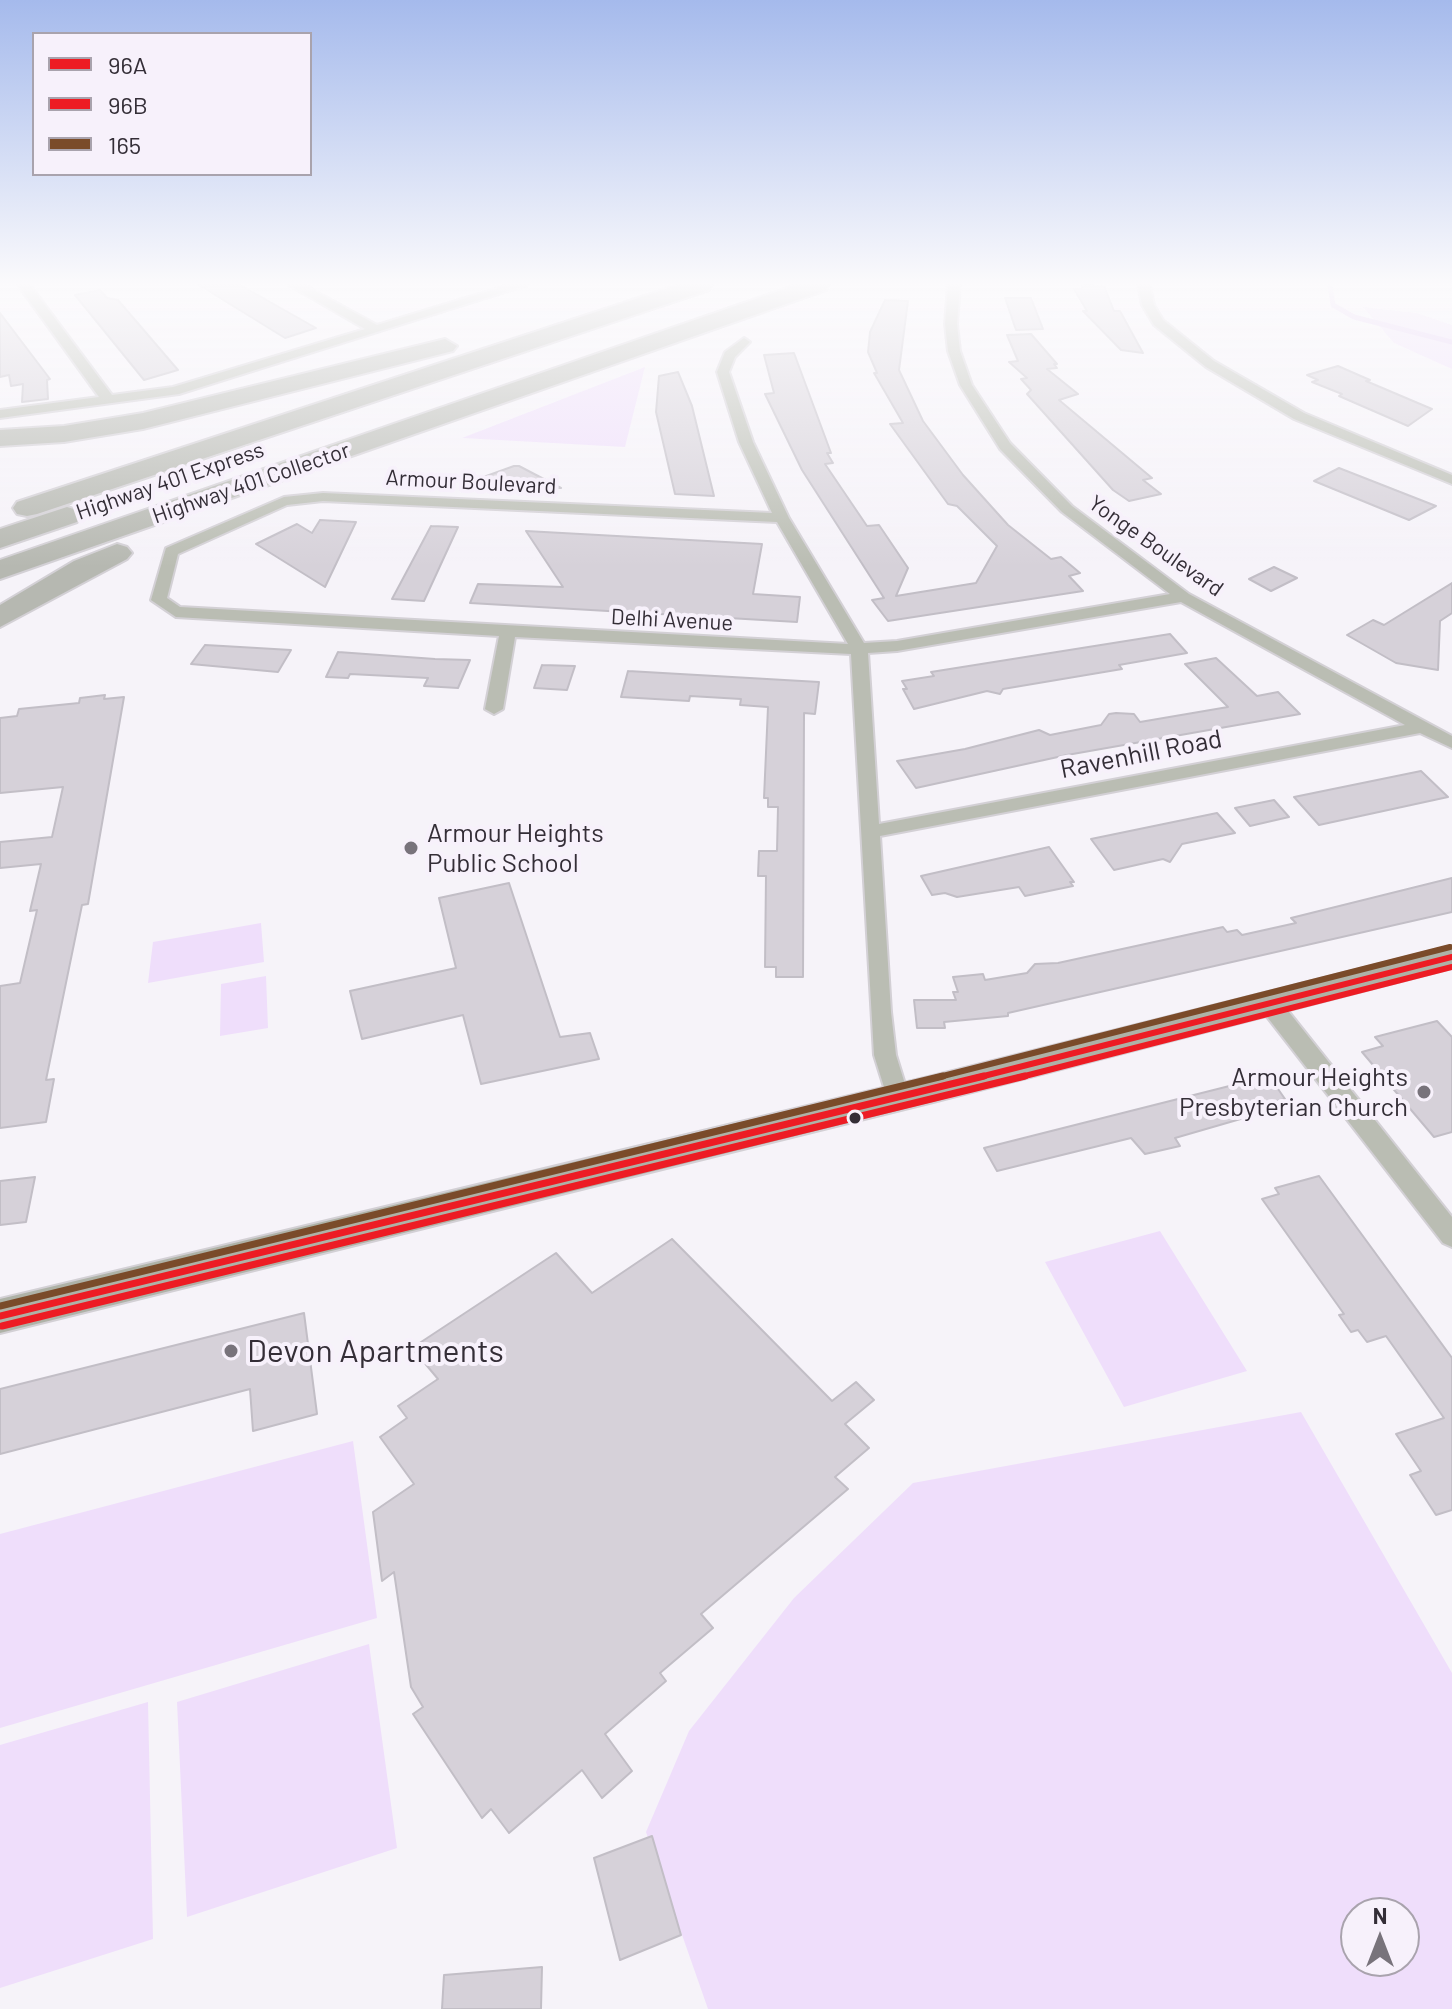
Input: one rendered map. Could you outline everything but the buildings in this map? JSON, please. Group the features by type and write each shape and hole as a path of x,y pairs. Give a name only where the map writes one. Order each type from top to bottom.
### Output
{"highway":[{"path":"0,438 64,434 143,421 314,379"},
{"path":"15,486 346,379"},
{"name":"Highway 401 Express","path":"0,517 418,379"},
{"name":"Highway 401 Express","path":"0,539 472,379"},
{"name":"Highway 401 Collector","path":"0,570 552,379"},
{"path":"0,618 85,567 190,521 396,443 429,422"}],"main road":[{"path":"0,1316 897,1097 1452,957"}],"street":[{"path":"93,379 109,401"},
{"path":"0,414 174,391 213,379"},
{"path":"725,379 746,442 782,518 859,649 880,1012 885,1055 897,1097"},
{"name":"Yonge Boulevard","path":"964,379 1005,446 1078,518 1183,597 1452,743"},
{"path":"1235,379 1299,416 1452,480"},
{"name":"Armour Boulevard","path":"159,600 171,551 284,501 323,497 782,518"},
{"name":"Delhi Avenue","path":"159,600 176,612 859,649 897,646 1183,597"},
{"path":"494,709 508,632"},
{"name":"Ravenhill Road","path":"870,832 1421,727"},
{"path":"1269,1003 1452,1236"}],"shaded area":[{"path":"615,379 642,379 625,447 462,438"},
{"path":"261,923 264,962 148,983 153,942"},
{"path":"266,976 268,1028 220,1036 221,984"},
{"path":"1160,1231 1247,1371 1124,1407 1045,1262"},
{"path":"1301,1412 1452,1673 1452,2009 708,2009 646,1832 689,1731 794,1598 913,1483"},
{"path":"353,1441 377,1618 0,1728 0,1534"},
{"path":"369,1644 397,1848 187,1917 177,1702"},
{"path":"148,1702 153,1939 0,1988 0,1745"}],"transit line":[{"name":"165","path":"0,1306 931,1079 1450,947"},
{"name":"96A","path":"0,1316 933,1089 1452,957"},
{"name":"96B","path":"2,1326 935,1099 1452,967"}],"place":[{"name":"Armour Heights Public School","path":"411,848"},
{"name":"Armour Heights Presbyterian Church","path":"1424,1092"},
{"name":"Devon Apartments","path":"231,1351"}]}
